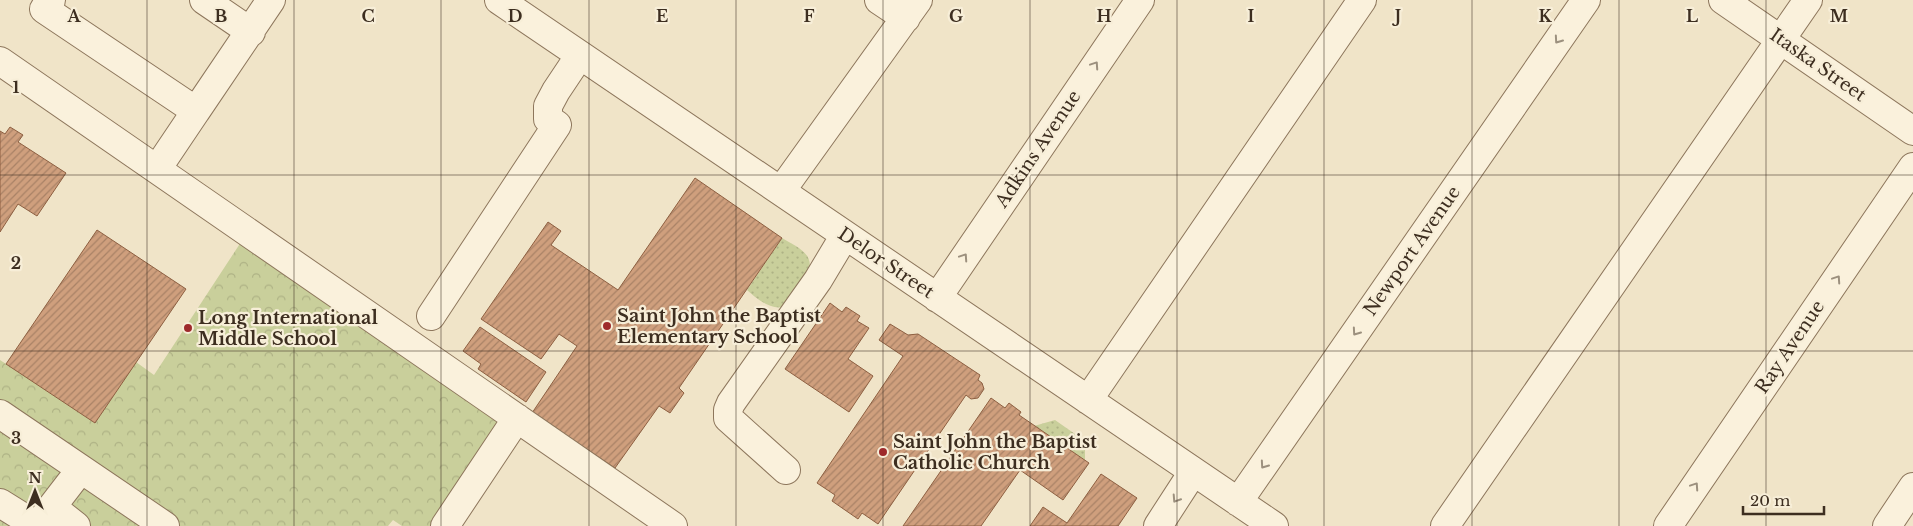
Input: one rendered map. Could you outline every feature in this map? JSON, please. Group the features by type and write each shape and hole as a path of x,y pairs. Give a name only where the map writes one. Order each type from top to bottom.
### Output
{"street":[{"path":"51,0 44,9 196,111"},
{"path":"204,0 251,32"},
{"path":"157,169 271,0"},
{"name":"Delor Street","path":"499,0 1274,526"},
{"path":"781,192 912,9 878,0"},
{"name":"Adkins Avenue","path":"937,298 1140,0"},
{"path":"1088,400 1362,0"},
{"name":"Newport Avenue","path":"1238,502 1586,0"},
{"name":"Itaska Street","path":"1723,0 1913,131"},
{"path":"1445,526 1808,0"},
{"path":"431,316 557,125 548,118 548,106 580,55"},
{"path":"0,61 674,526"},
{"name":"Ray Avenue","path":"1668,526 1913,168"},
{"path":"786,470 728,418 728,410 731,403 818,280 845,235"},
{"path":"0,414 165,526"},
{"path":"445,526 517,418"},
{"path":"42,520 81,469"},
{"path":"1158,526 1194,472"},
{"path":"1887,526 1913,487"},
{"path":"0,503 42,520 76,526"}],"green space":[{"path":"782,238 798,247 809,259 810,264 809,270 783,307 773,307 764,303 747,290"},
{"name":"Long International Middle School","path":"243,239 508,418 434,526 402,526 393,520 388,526 0,526 0,360 95,423 136,362 154,375"},
{"path":"1055,420 1085,441 1085,460 1034,426"}],"building":[{"path":"10,127 23,135 18,142 66,173 37,216 18,204 0,232 0,131 5,134"},
{"name":"Saint John the Baptist Elementary School","path":"695,178 782,238 679,388 684,393 670,413 659,406 615,468 532,413 577,346 559,334 541,359 481,319 548,222 561,231 551,245 618,290"},
{"path":"97,230 186,289 95,423 6,364"},
{"path":"830,303 842,312 846,307 860,316 857,321 869,328 848,359 873,376 849,412 785,369"},
{"name":"Saint John the Baptist Catholic Church","path":"890,324 908,335 918,334 980,375 978,380 982,383 984,389 978,398 971,399 966,395 878,524 862,513 858,519 832,501 835,495 817,483 903,356 879,340"},
{"path":"480,327 546,372 526,402 478,369 481,364 463,351"},
{"path":"991,398 1005,408 1009,403 1021,412 1019,415 1089,463 1063,500 1020,470 981,526 903,526"},
{"path":"1101,474 1137,498 1118,526 1030,526 1043,507 1067,523"}],"place":[{"name":"Saint John the Baptist Elementary School","path":"607,326"},
{"name":"Long International Middle School","path":"188,328"},
{"name":"Saint John the Baptist Catholic Church","path":"883,452"}]}
